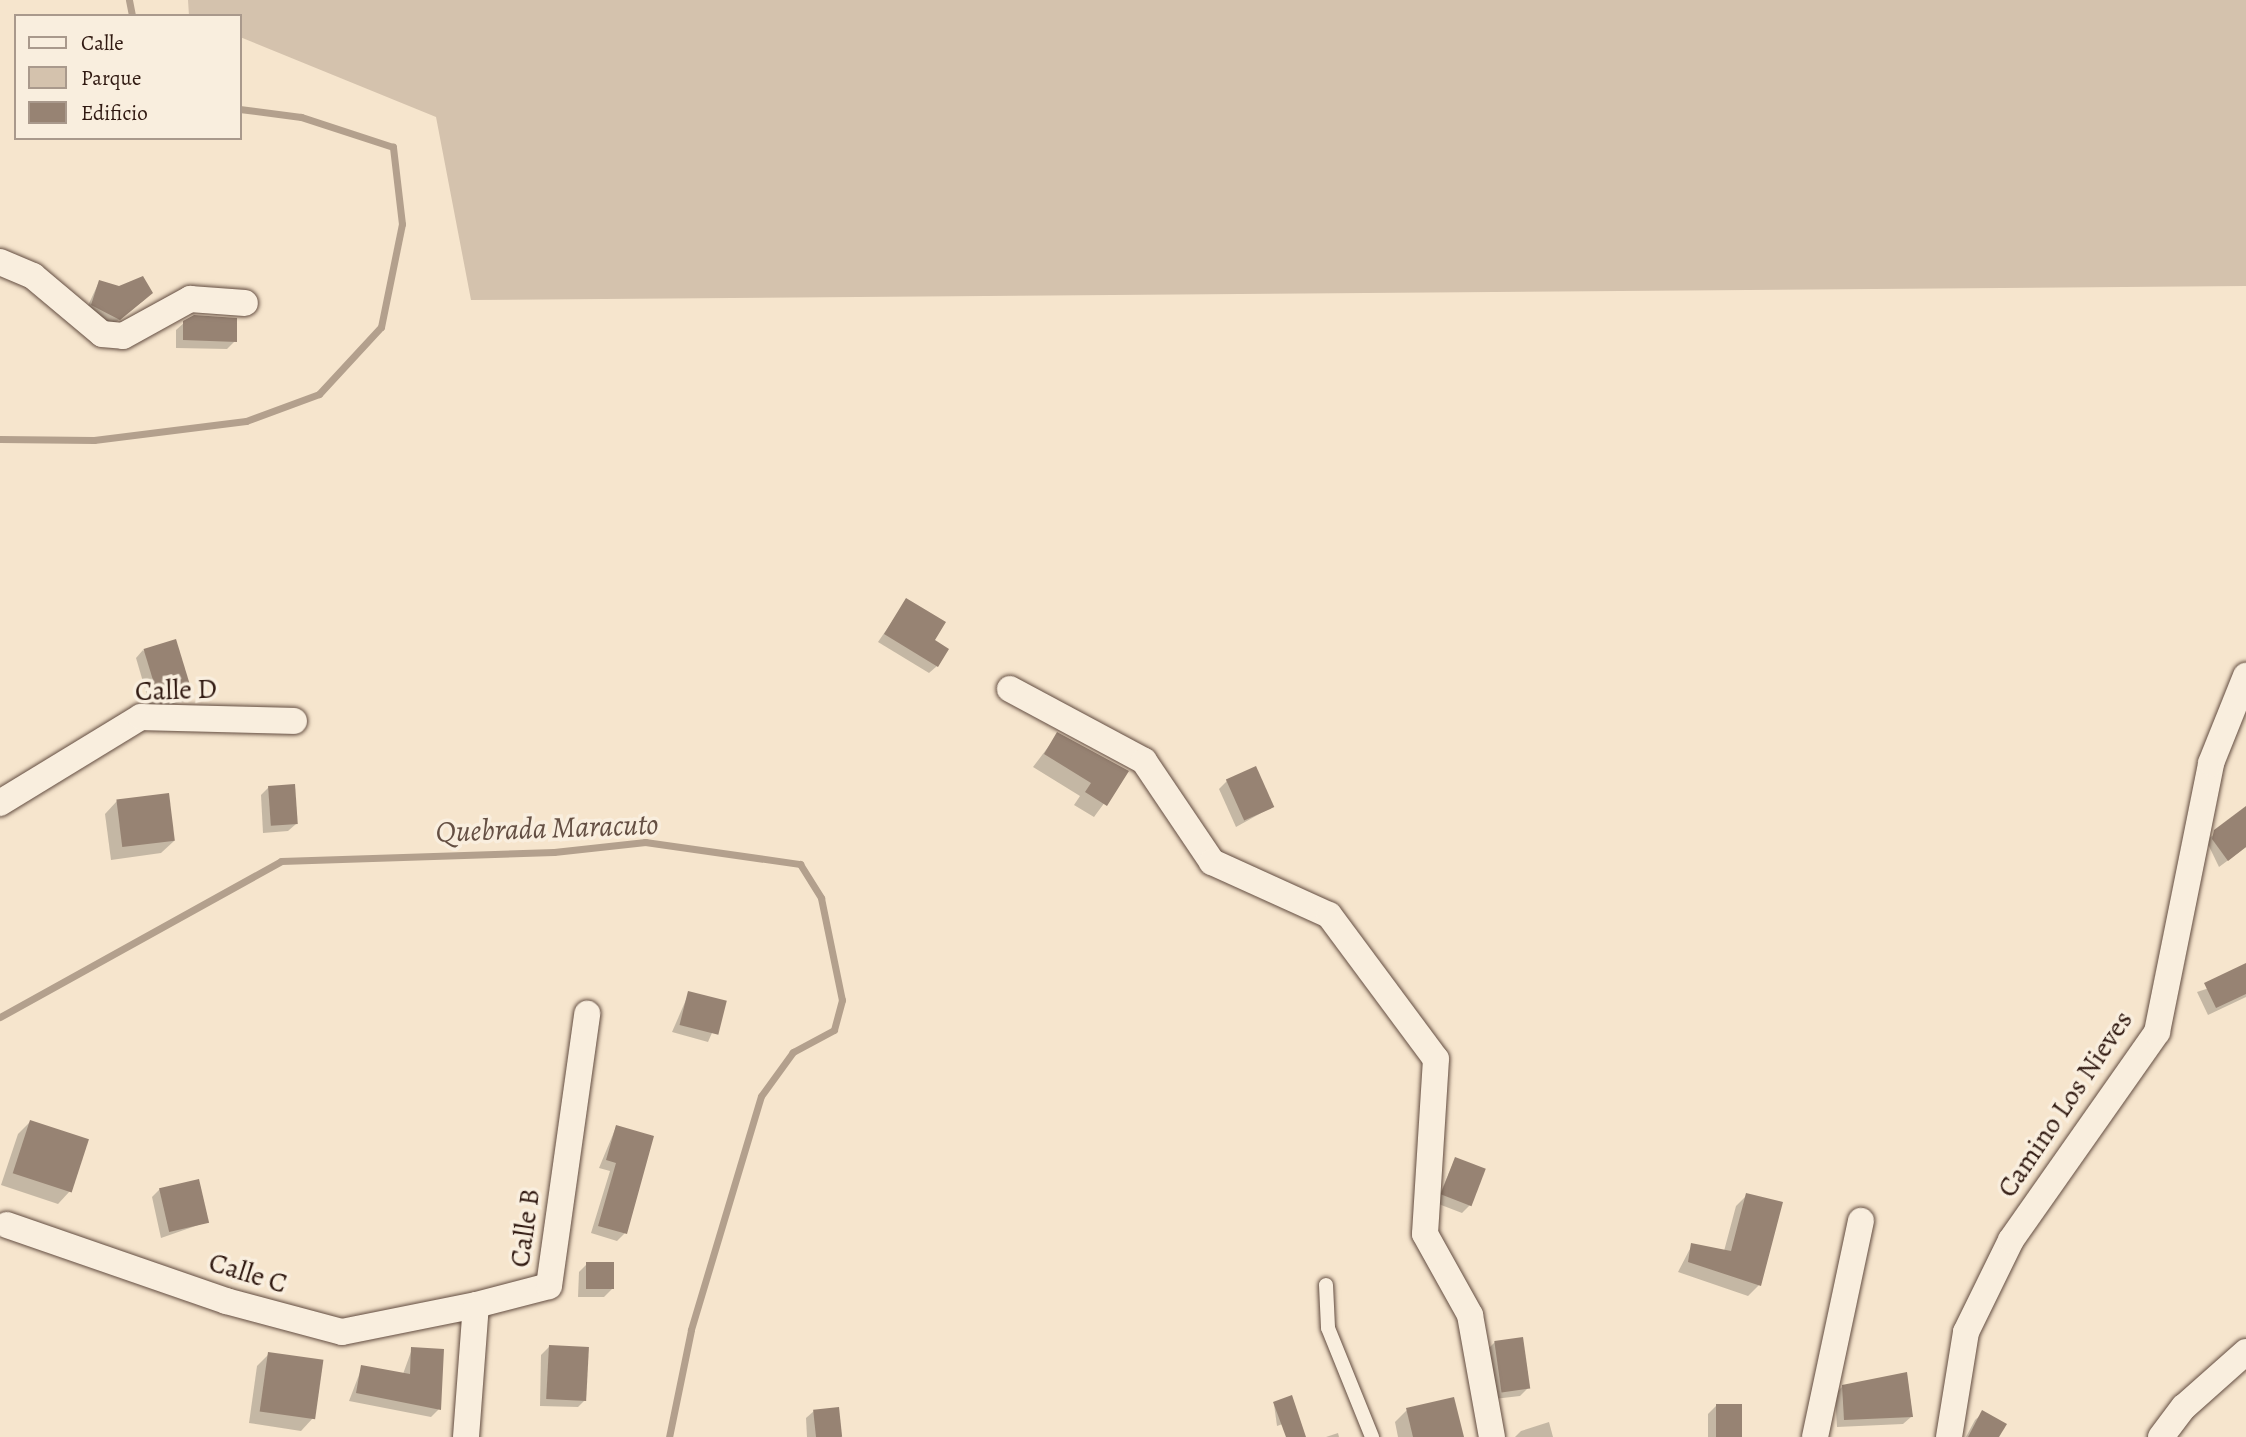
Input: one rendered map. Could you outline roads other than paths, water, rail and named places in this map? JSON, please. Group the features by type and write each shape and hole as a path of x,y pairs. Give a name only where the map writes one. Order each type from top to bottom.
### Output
{"street":[{"path":"0,262 33,276 102,334 123,336 190,299 245,303"},
{"name":"Camino Los Nieves","path":"1949,1437 1966,1332 2011,1240 2157,1032 2211,763 2246,676"},
{"path":"1010,689 1144,761 1212,862 1329,915 1436,1059 1425,1234 1470,1315 1492,1437"},
{"name":"Calle D","path":"0,803 141,717 294,721"},
{"name":"Calle B","path":"476,1305 549,1286 587,1014"},
{"path":"1815,1437 1861,1221"},
{"name":"Calle C","path":"7,1225 226,1301 342,1332 476,1305"},
{"path":"466,1437 476,1305"},
{"path":"2161,1437 2184,1407 2246,1352"}],"lane":[{"path":"1326,1285 1328,1328 1372,1437"}],"waterway":[{"name":"Quebrada Maracuto","path":"129,0 132,14"},
{"name":"Quebrada Maracuto","path":"0,439 94,440 246,421 319,394 381,327 402,224 393,147 301,117 242,109"},
{"name":"Quebrada Maracuto","path":"0,1017 281,861 554,852 645,842 800,864 821,898 842,1000 834,1030 793,1052 761,1096 691,1330 669,1437"}]}
